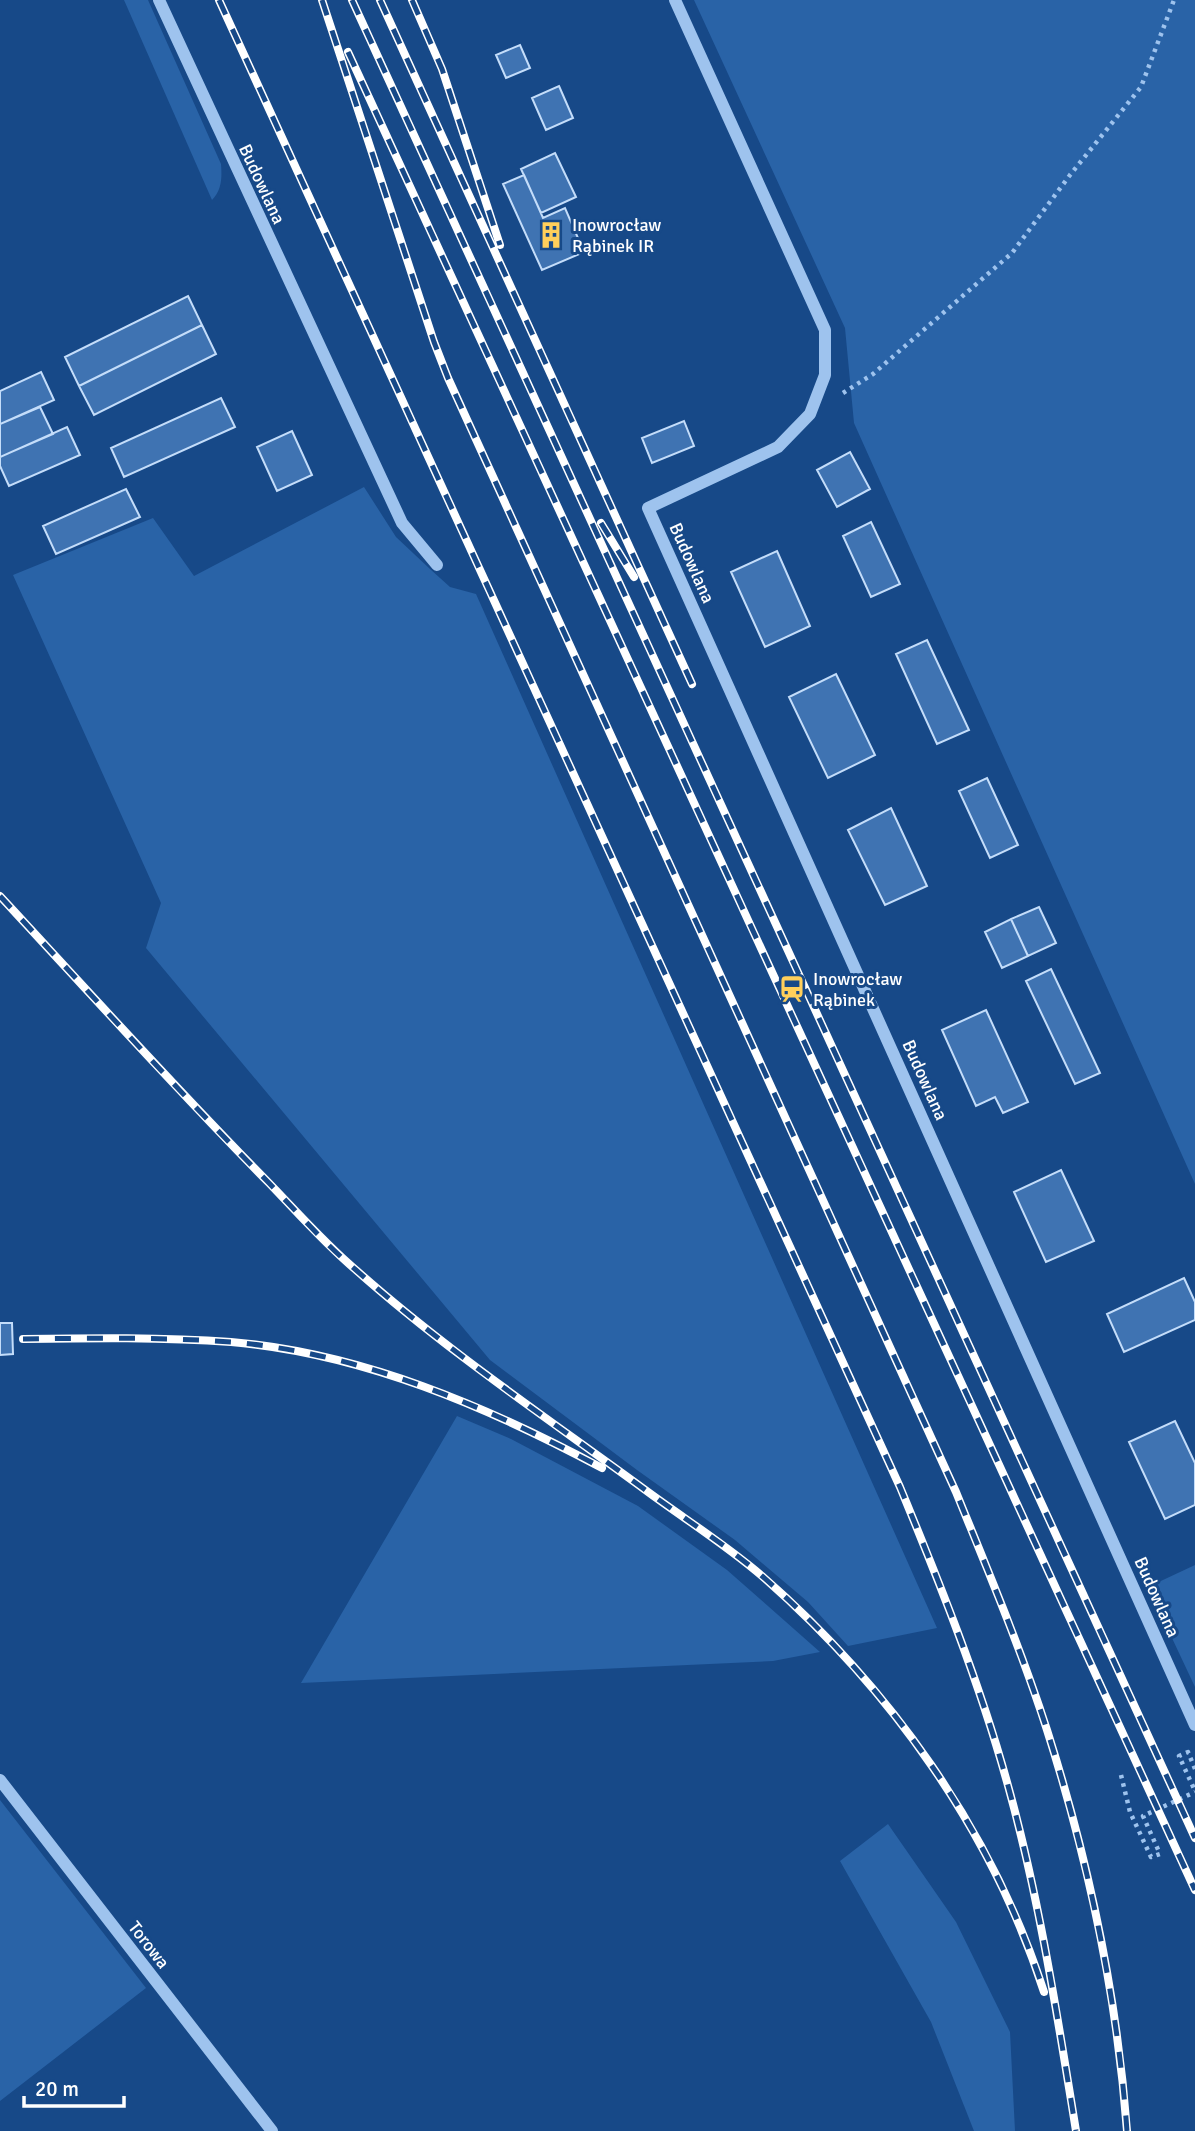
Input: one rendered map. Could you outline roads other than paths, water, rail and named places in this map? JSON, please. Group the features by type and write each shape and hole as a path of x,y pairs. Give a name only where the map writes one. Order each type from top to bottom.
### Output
{"street":[{"name":"Budowlana","path":"159,0 402,523 437,565"},
{"name":"Budowlana","path":"675,0 825,330 825,375 810,414 778,447 648,508 1195,1725"},
{"name":"Torowa","path":"0,1780 272,2131"}],"railway":[{"path":"219,0 900,1487 930,1560 984,1707 1029,1868 1076,2131"},
{"path":"322,0 448,378 956,1492 1015,1640 1047,1730 1088,1878 1116,2030 1127,2131"},
{"path":"352,0 1195,1838"},
{"path":"380,0 692,684"},
{"path":"412,0 442,69 500,245"},
{"path":"348,52 1195,1890"},
{"path":"601,523 634,577"},
{"path":"0,896 133,1041 311,1228 345,1260 461,1356 748,1564 808,1619 852,1665 931,1765 965,1818 996,1874 1022,1932 1044,1992"},
{"path":"23,1339 205,1340 280,1348 328,1358 423,1386 469,1404 602,1468"}],"place":[{"name":"Inowrocław Rąbinek IR","path":"551,235"},
{"name":"Inowrocław Rąbinek","path":"792,989"}]}
